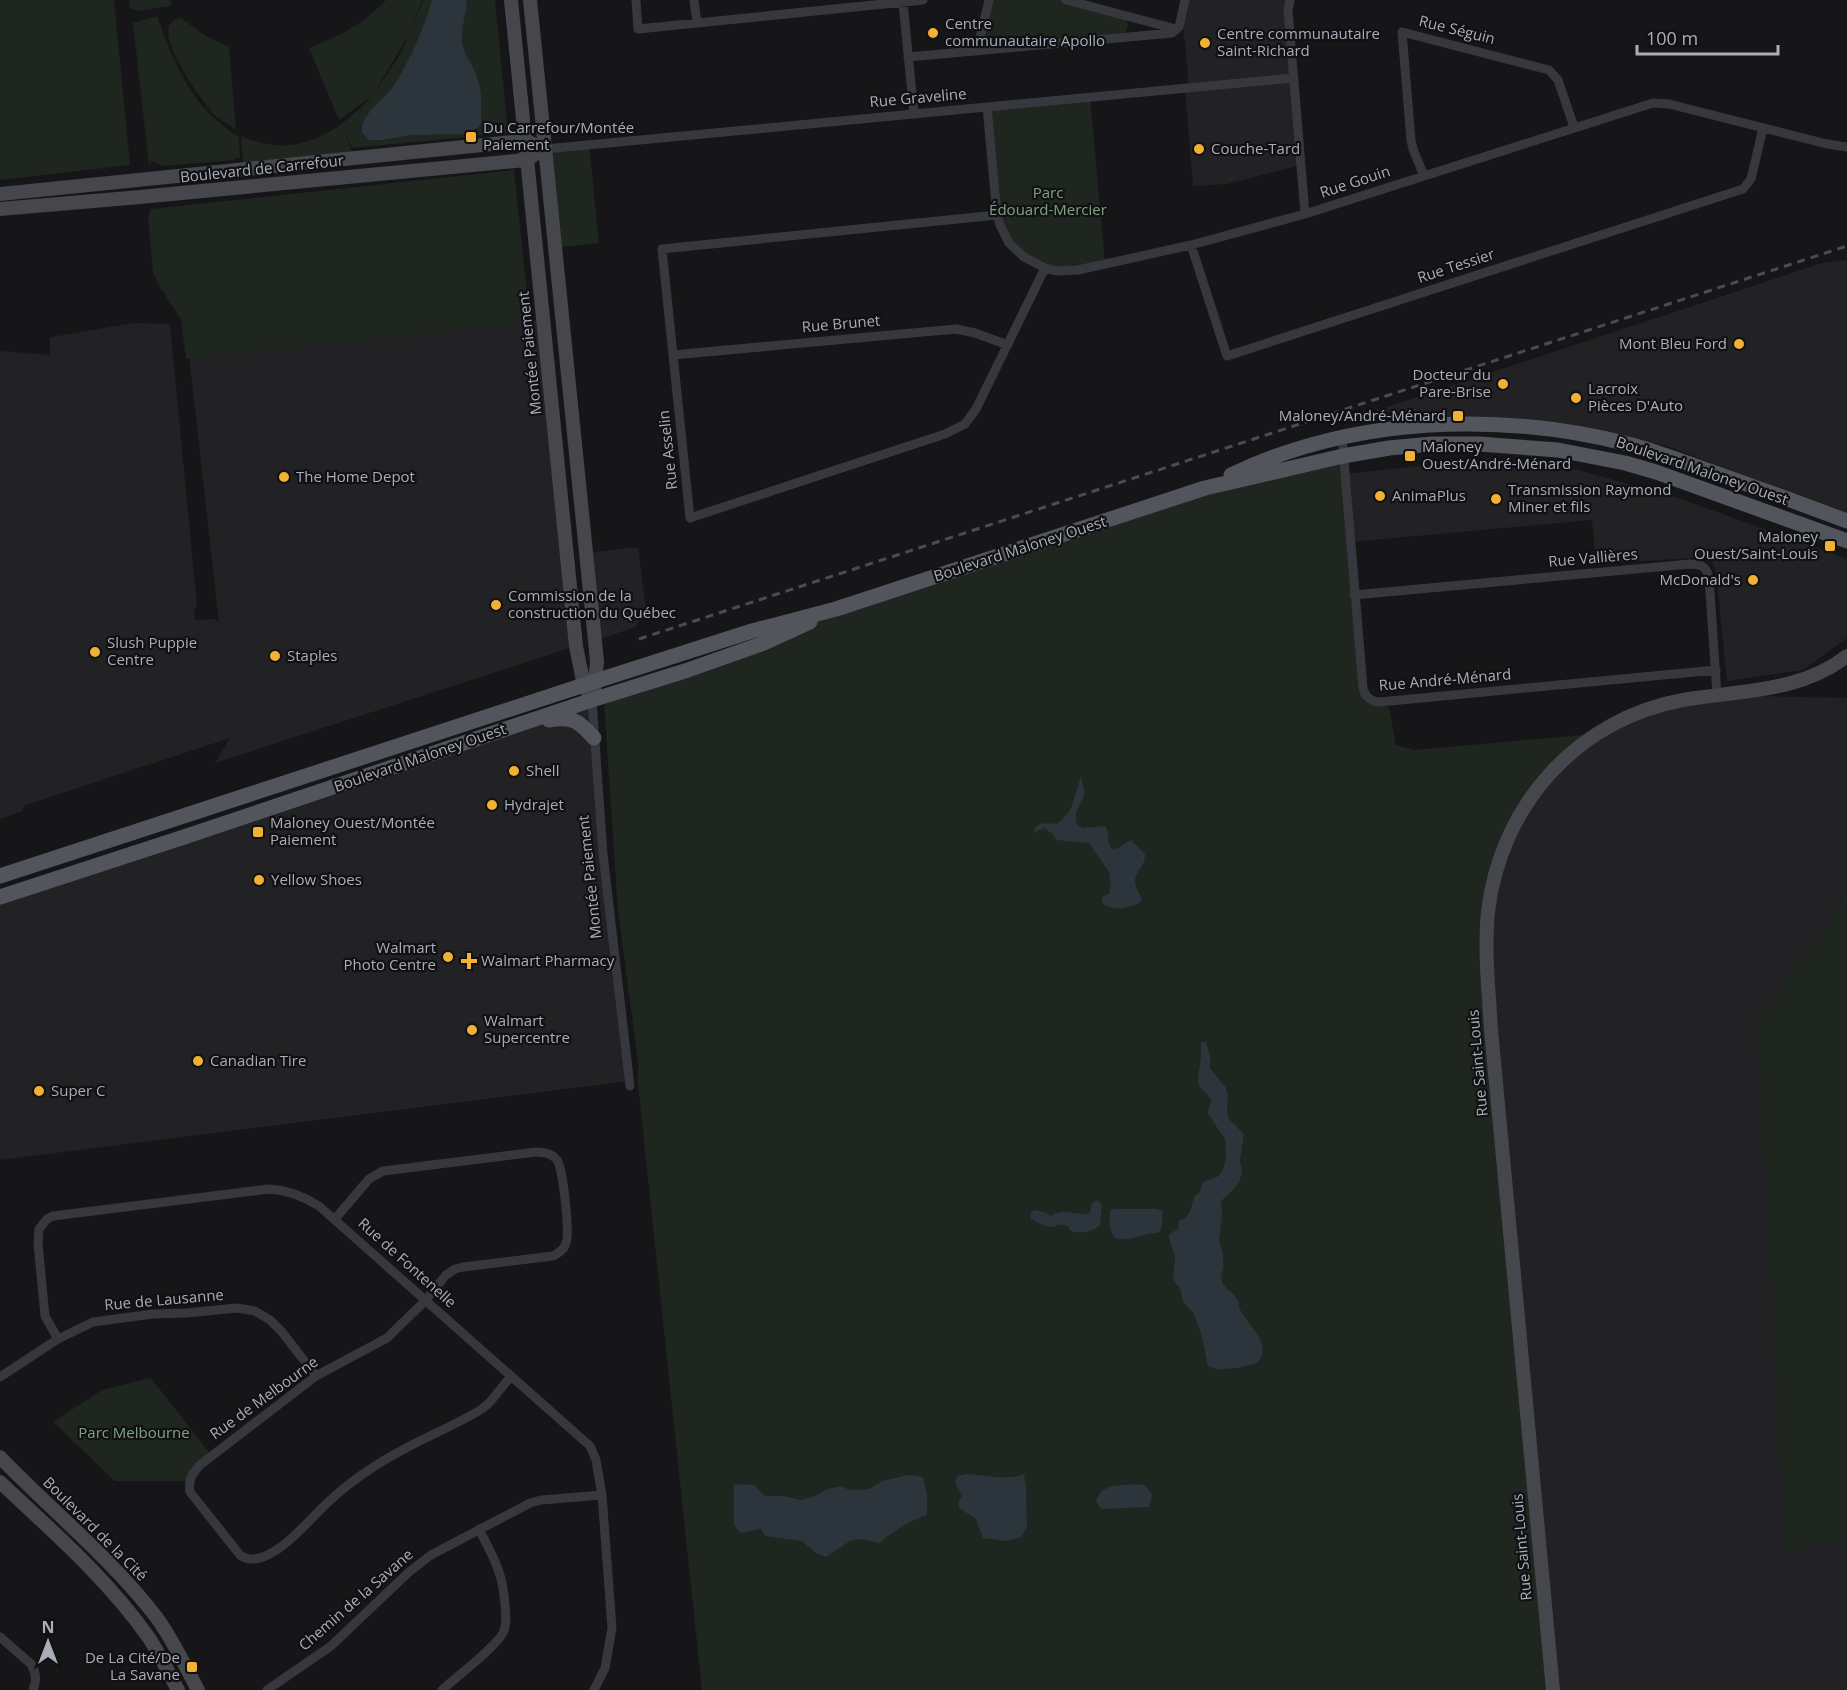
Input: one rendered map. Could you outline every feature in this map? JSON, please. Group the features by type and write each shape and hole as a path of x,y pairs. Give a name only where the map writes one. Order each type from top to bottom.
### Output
{"main road":[{"name":"Boulevard Maloney Ouest","path":"1205,488 1249,466 1342,437 1375,431 1448,424 1479,424 1564,431 1599,437 1655,452 1847,522"},
{"name":"Boulevard Maloney Ouest","path":"0,876 590,683 752,631 836,609 1205,488 1343,456 1432,444 1479,444 1567,451 1656,472 1847,542"},
{"name":"Boulevard Maloney Ouest","path":"0,897 728,656 795,630 836,609"},
{"path":"513,726 567,718 581,724 594,738"}],"street":[{"name":"Montée Paiement","path":"511,0 576,646 590,683 603,854 630,1086"},
{"name":"Montée Paiement","path":"530,0 596,647 590,683"},
{"path":"636,0 638,29 923,0"},
{"path":"694,0 697,23"},
{"path":"977,51 989,0"},
{"path":"1066,0 1176,30"},
{"path":"908,57 1172,33 1176,30 1185,0"},
{"path":"1289,0 1293,78 1305,214"},
{"path":"903,3 914,114"},
{"name":"Rue Séguin","path":"1424,176 1411,140 1402,32 1549,70 1558,80 1574,128"},
{"name":"Rue Graveline","path":"545,149 1293,78"},
{"name":"Rue Gouin","path":"987,107 997,215 1005,236 1016,250 1033,262 1056,271 1078,270 1191,245 1305,214 1646,105 1661,103 1847,147"},
{"name":"Rue Tessier","path":"1191,245 1227,356 1743,189 1751,179 1763,128"},
{"path":"526,141 545,149"},
{"name":"Boulevard de Carrefour","path":"0,194 526,141"},
{"path":"528,159 545,149"},
{"name":"Boulevard de Carrefour","path":"0,209 148,197 528,159"},
{"name":"Rue Asselin","path":"997,215 662,249 690,518 956,429 971,418 1045,268"},
{"name":"Rue Brunet","path":"673,355 956,329 1008,345"},
{"name":"Rue André-Ménard","path":"1342,437 1363,688 1367,697 1375,702 1716,670"},
{"name":"Rue Vallières","path":"1354,595 1697,564 1702,566 1708,574 1718,695"},
{"name":"Rue Saint-Louis","path":"1553,1690 1491,1030 1487,926 1491,897 1503,854 1519,820 1549,775 1571,752 1595,734 1623,718 1671,703 1794,683 1823,672 1847,656"},
{"name":"Rue de Melbourne","path":"335,1219 369,1179 384,1171 544,1152 555,1157 561,1167 567,1232 566,1244 553,1256 455,1269 446,1275 387,1338 316,1376 211,1455 192,1475 189,1487 193,1498 244,1558 260,1559 270,1555 356,1480 406,1448 482,1408 511,1377"},
{"name":"Rue de Fontenelle","path":"58,1339 45,1316 38,1244 39,1230 47,1219 53,1216 269,1189 289,1191 319,1206 590,1446 596,1460 602,1495 612,1628 605,1668 594,1690"},
{"name":"Rue de Lausanne","path":"0,1377 58,1339 85,1325 101,1320 228,1308 246,1309 263,1315 276,1325 316,1376"},
{"name":"Boulevard de la Cité","path":"0,1456 122,1576 163,1627 198,1690"},
{"name":"Boulevard de la Cité","path":"0,1482 100,1580 145,1633 178,1690"},
{"name":"Chemin de la Savane","path":"267,1690 330,1646 431,1555 530,1503 602,1495"},
{"path":"442,1690 496,1642 504,1630 506,1617 504,1585 500,1569 479,1529"},
{"path":"0,1637 31,1664 36,1682 33,1690"}],"shaded area":[{"path":"432,0 467,0 462,42 479,83 481,123 479,127 466,134 411,135 369,140 362,132 364,121 401,75 425,23"},
{"path":"1185,0 1287,0 1301,165 1227,184 1193,186 1185,88 1189,87 1182,12"},
{"path":"1847,260 1847,514 1667,446 1568,424 1375,411 1822,263"},
{"path":"544,319 576,646 215,763 230,738 23,806 23,811 0,819 0,351 50,355 50,338 57,336 134,323 170,324 197,605 194,610 195,620 215,619 219,623 189,355"},
{"path":"1491,458 1578,470 1681,499 1847,559 1847,638 1803,670 1727,681 1716,572 1710,557 1596,564 1592,520 1350,542 1345,474"},
{"path":"638,547 646,610 635,627 595,641 585,553"},
{"path":"1717,695 1847,698 1847,1690 1553,1690 1487,963 1503,854 1559,763 1638,712"},
{"path":"592,700 629,1081 0,1160 0,897"},
{"path":"1081,777 1085,793 1076,813 1076,824 1083,828 1105,826 1112,849 1131,840 1145,854 1142,866 1135,878 1142,898 1140,903 1125,908 1111,908 1102,903 1102,897 1109,894 1111,885 1109,872 1089,843 1056,840 1053,834 1044,828 1033,833 1036,826 1045,823 1056,824 1062,820 1073,803"},
{"path":"1201,1042 1206,1042 1210,1056 1210,1068 1226,1088 1229,1119 1244,1134 1240,1180 1221,1201 1219,1241 1223,1268 1221,1278 1223,1284 1238,1300 1243,1315 1258,1335 1263,1349 1262,1356 1257,1363 1231,1369 1208,1366 1194,1314 1183,1302 1180,1288 1174,1282 1175,1258 1169,1237 1178,1229 1179,1220 1184,1219 1190,1212 1194,1197 1200,1192 1203,1182 1219,1176 1226,1159 1225,1139 1208,1114 1211,1099 1199,1086"},
{"path":"1096,1200 1102,1204 1100,1225 1087,1232 1079,1233 1062,1225 1047,1226 1031,1219 1031,1212 1035,1210 1051,1216 1065,1212 1088,1214 1091,1204"},
{"path":"1115,1209 1163,1211 1161,1230 1158,1233 1132,1238 1115,1238 1111,1228 1110,1211"},
{"path":"967,1474 1004,1477 1024,1474 1027,1528 1021,1537 1007,1541 983,1538 976,1519 959,1508 959,1500 962,1496 955,1482 957,1476"},
{"path":"909,1475 923,1477 927,1494 927,1515 890,1534 879,1543 855,1539 826,1557 816,1553 802,1541 765,1536 761,1529 740,1533 734,1525 734,1484 754,1485 765,1496 783,1496 801,1500 828,1489 841,1486 849,1490 869,1489 882,1481"},
{"path":"1145,1485 1152,1495 1149,1507 1101,1509 1096,1501 1101,1491 1112,1486"}],"green space":[{"path":"0,0 114,0 130,165 0,180"},
{"path":"129,0 171,0 171,6 137,11 130,8"},
{"path":"386,0 422,0 408,36 373,95 401,53 423,0 495,0 508,133 352,148 344,131 355,159 244,170 241,136 260,143 278,145 312,140 344,122 372,96 339,120 309,48 350,29 368,17"},
{"path":"989,0 1066,0 1126,16 1128,27 1122,38 977,51"},
{"path":"157,16 178,69 197,99 223,126 239,137 240,158 163,166 152,161 149,165 133,23"},
{"path":"181,18 206,36 229,47 236,129 219,119 210,109 180,64 168,33 171,23"},
{"name":"Parc Édouard-Mercier","path":"1090,97 1105,264 1066,271 1024,257 1000,225 987,107"},
{"path":"589,144 599,243 555,248 545,149"},
{"path":"514,170 530,323 186,359 181,319 153,273 148,218 151,209"},
{"path":"1343,456 1363,688 1389,708 1396,745 1414,750 1595,734 1582,743 1513,829 1487,926 1553,1690 702,1690 638,1084 638,1062 618,911 604,702 836,609 1056,538"},
{"path":"1847,896 1847,1540 1785,1552 1757,1023"},
{"name":"Parc Melbourne","path":"151,1378 211,1455 189,1481 115,1481 53,1422 102,1390"}],"railway":[{"path":"639,639 1847,246"}],"place":[{"name":"Centre communautaire Apollo","path":"933,33"},
{"name":"Centre communautaire Saint-Richard","path":"1205,43"},
{"name":"Du Carrefour/Montée Paiement","path":"471,137"},
{"name":"Couche-Tard","path":"1199,149"},
{"name":"Mont Bleu Ford","path":"1739,344"},
{"name":"Docteur du Pare-Brise","path":"1503,384"},
{"name":"Lacroix Pièces D'Auto","path":"1576,398"},
{"name":"Maloney/André-Ménard","path":"1458,416"},
{"name":"Maloney Ouest/André-Ménard","path":"1410,456"},
{"name":"The Home Depot","path":"284,477"},
{"name":"AnimaPlus","path":"1380,496"},
{"name":"Transmission Raymond Miner et fils","path":"1496,499"},
{"name":"Maloney Ouest/Saint-Louis","path":"1830,546"},
{"name":"McDonald's","path":"1753,580"},
{"name":"Commission de la construction du Québec","path":"496,605"},
{"name":"Slush Puppie Centre","path":"95,652"},
{"name":"Staples","path":"275,656"},
{"name":"Shell","path":"514,771"},
{"name":"Hydrajet","path":"492,805"},
{"name":"Maloney Ouest/Montée Paiement","path":"258,832"},
{"name":"Yellow Shoes","path":"259,880"},
{"name":"Walmart Photo Centre","path":"448,957"},
{"name":"Walmart Pharmacy","path":"469,961"},
{"name":"Walmart Supercentre","path":"472,1030"},
{"name":"Canadian Tire","path":"198,1061"},
{"name":"Super C","path":"39,1091"},
{"name":"De La Cité/De La Savane","path":"192,1667"}]}
